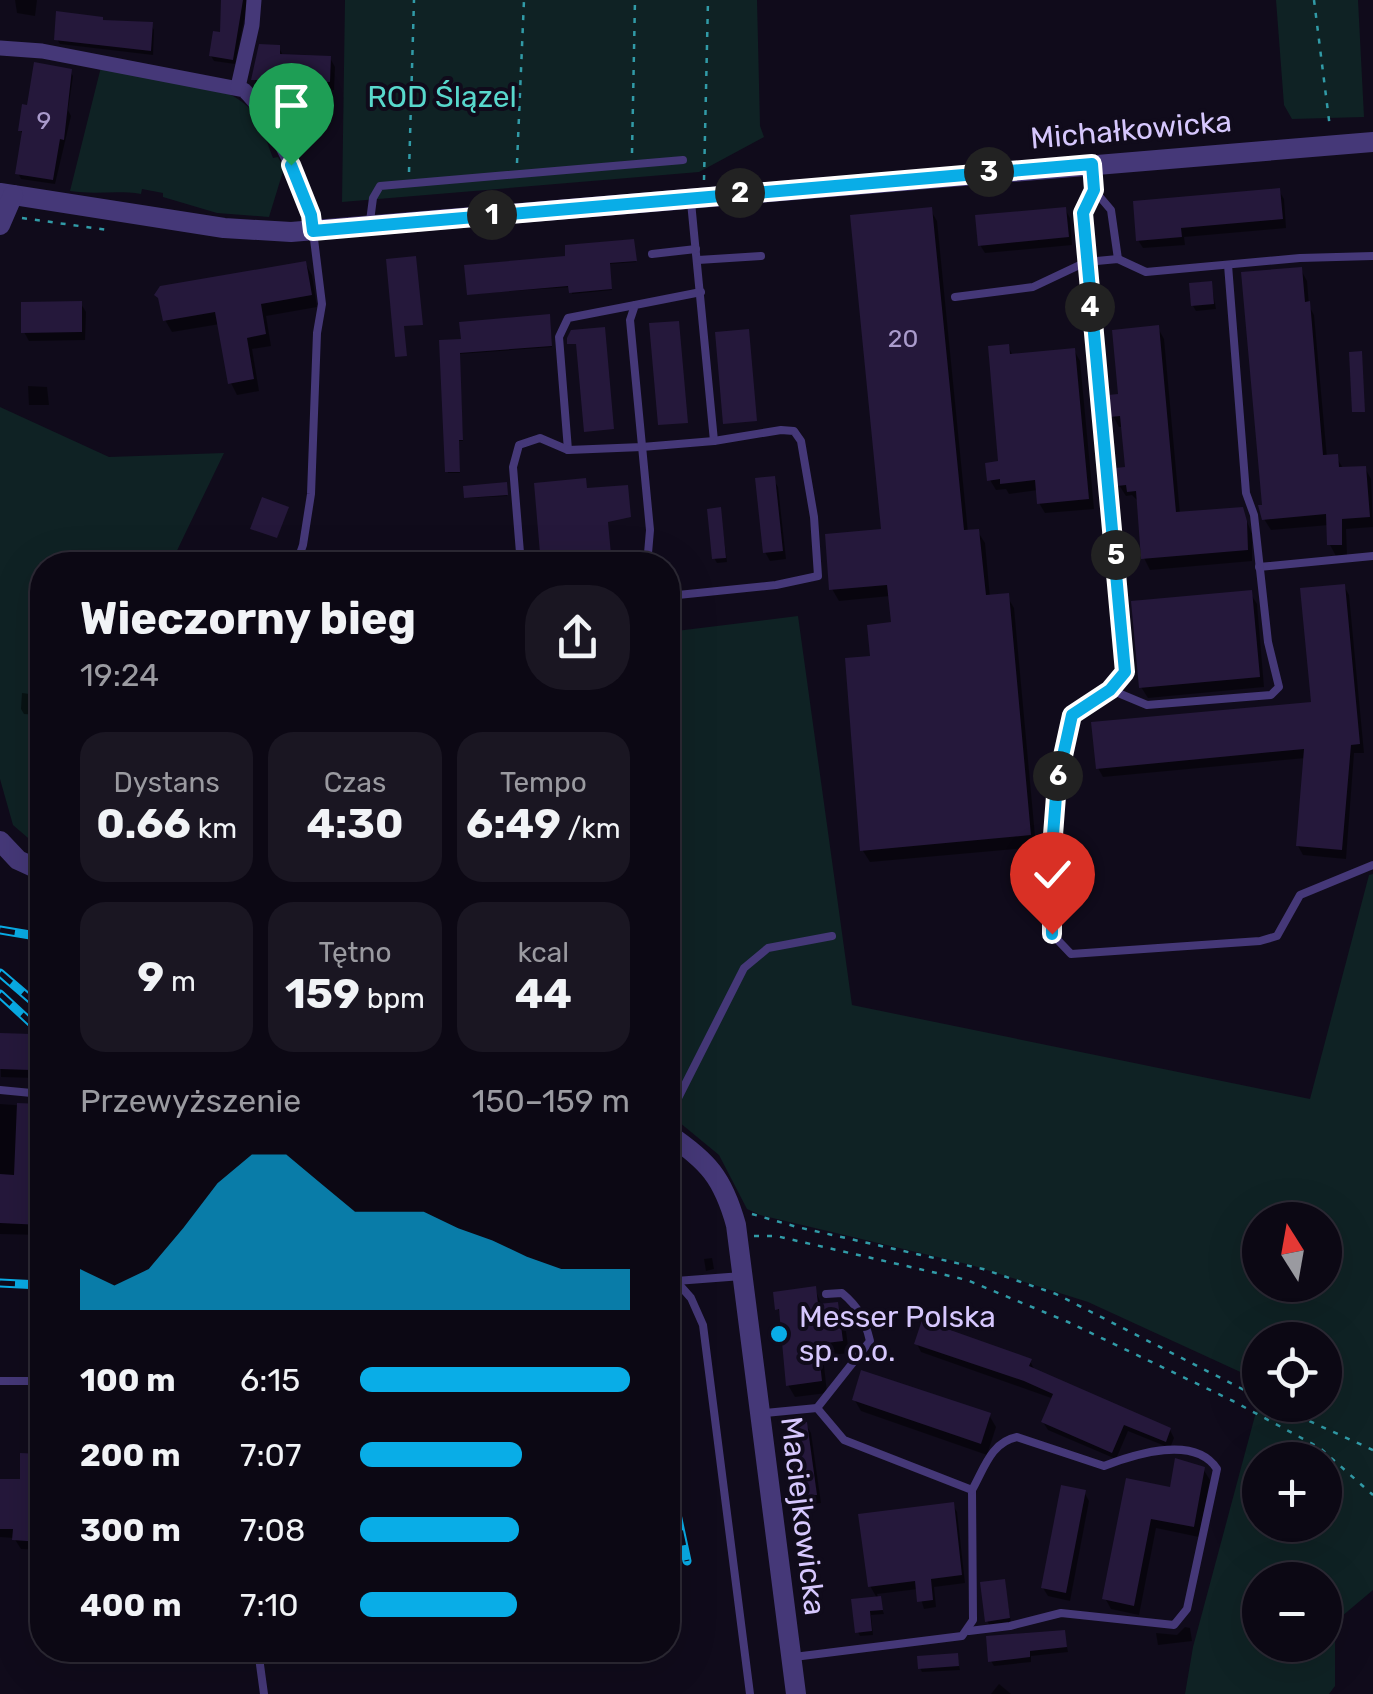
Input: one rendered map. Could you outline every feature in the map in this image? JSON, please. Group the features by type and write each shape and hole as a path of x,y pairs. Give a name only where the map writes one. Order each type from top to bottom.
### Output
{"street":[{"path":"238,87 254,0"},
{"path":"0,48 238,87 265,112 308,208 313,231"},
{"name":"Michałkowicka","path":"6,194 224,228 313,231 1373,142"},
{"path":"6,194 8,222"},
{"path":"0,841 18,860 30,866"},
{"name":"Maciejkowicka","path":"680,1143 706,1161 726,1190 738,1236 796,1694"}],"lane":[{"path":"370,226 372,198 380,186 683,160"},
{"path":"1092,164 1094,190 1083,213 1086,262 1125,672 1110,690 1072,715 1057,783 1052,934 1072,954 1260,941 1277,936 1300,896 1373,865"},
{"path":"1094,190 1112,210 1118,259"},
{"path":"697,197 696,249 714,441"},
{"path":"301,552 311,494 317,332 322,304 313,231"},
{"path":"652,254 696,249"},
{"path":"698,260 761,256"},
{"path":"955,297 1033,287 1086,262 1118,259 1146,272 1373,256"},
{"path":"1110,690 1147,705 1277,692 1279,677 1268,642 1254,515 1246,493 1228,265"},
{"path":"568,450 559,337 568,318 701,292"},
{"path":"636,304 630,320 650,530 648,552"},
{"path":"520,552 513,468 519,445 540,438 568,450 642,448 794,431 800,442 814,516 818,576 776,585 680,595"},
{"path":"1259,567 1373,556"},
{"path":"680,1094 744,968 768,948 832,936"},
{"path":"0,1090 30,1093"},
{"path":"680,1280 742,1276"},
{"path":"680,1288 704,1325 750,1694"},
{"path":"760,1414 817,1408 870,1342 866,1322 855,1303 842,1293 826,1294"},
{"path":"0,1380 30,1381"},
{"path":"817,1408 844,1440 972,1490"},
{"path":"792,1657 962,1636 969,1631 1061,1613 1174,1626 1188,1609 1217,1469 1209,1457 1192,1451 1129,1456 1104,1466 1017,1438 1005,1440 994,1450 972,1490 973,1620 969,1631"},
{"path":"260,1662 264,1694"}],"path":[{"path":"409,184 414,0"},
{"path":"517,174 524,0"},
{"path":"631,164 635,0"},
{"path":"697,197 708,0"},
{"path":"1314,0 1332,143"},
{"path":"8,222 24,218 114,230"},
{"path":"730,1201 769,1219 984,1269 1056,1294 1242,1389"},
{"path":"738,1236 776,1236 967,1280 1068,1322 1233,1401 1320,1448 1373,1495"},
{"path":"1311,1422 1373,1450"}],"green space":[{"name":"ROD Ślązel","path":"345,0 757,0 760,126 764,137 699,172 342,202"},
{"path":"1276,0 1358,0 1364,117 1292,119 1284,105"},
{"path":"101,67 229,94 248,107 259,121 273,158 278,157 284,168 269,217 217,213 142,189 141,194 70,191"},
{"path":"0,407 109,457 224,453 176,552 30,552 30,840 13,825 0,779"},
{"path":"798,616 852,1005 1310,1099 1369,875 1373,874 1373,1590 1342,1616 1342,1562 1242,1562 1242,1662 1335,1662 1335,1686 1329,1694 1185,1694 1193,1647 1242,1464 1242,1542 1342,1542 1342,1442 1248,1442 1253,1422 1342,1422 1342,1322 1242,1322 1242,1373 1088,1302 971,1265 747,1209 719,1155 680,1123 680,631"}],"building":[{"path":"221,0 243,0 233,60 209,56 213,31 220,32"},
{"path":"56,11 103,20 153,22 151,51 54,40"},
{"path":"259,44 280,45 280,54 331,56 330,82 251,80"},
{"path":"34,62 72,69 64,140 60,139 53,180 15,174 22,104 27,105"},
{"path":"1280,188 1283,219 1181,228 1182,237 1136,241 1133,201"},
{"path":"932,207 964,530 979,529 986,595 1009,593 1031,835 860,851 845,658 870,656 867,625 891,622 887,585 829,590 825,534 881,529 850,215"},
{"path":"1066,207 1069,237 978,246 975,215"},
{"path":"634,239 637,261 610,263 612,289 569,293 568,286 467,295 464,265 565,256 565,245"},
{"path":"416,256 423,325 404,326 407,356 395,357 386,259"},
{"path":"306,261 312,295 261,304 266,334 247,338 254,379 228,384 215,312 163,321 154,295 160,286"},
{"path":"1302,267 1305,302 1310,301 1323,455 1338,454 1339,467 1366,466 1370,517 1342,519 1342,545 1327,545 1326,514 1262,520 1258,505 1262,505 1241,272"},
{"path":"1212,281 1214,304 1191,306 1189,283"},
{"path":"82,301 82,332 21,333 21,302"},
{"path":"550,314 552,346 460,353 460,472 445,472 439,340 461,339 459,322"},
{"path":"679,321 688,423 658,425 649,323"},
{"path":"1159,325 1176,512 1243,507 1248,550 1141,559 1136,491 1127,492 1126,485 1117,486 1115,468 1125,467 1120,416 1110,417 1108,395 1118,394 1112,330"},
{"path":"605,327 614,429 584,432 576,344 567,344 567,338 571,330"},
{"path":"749,329 757,421 723,424 715,332"},
{"path":"1009,344 1010,354 1075,348 1089,499 1037,504 1035,480 1000,484 1000,479 987,481 985,463 998,461 988,346"},
{"path":"1362,351 1365,412 1352,412 1349,352"},
{"path":"775,476 783,551 763,553 755,478"},
{"path":"586,478 587,488 628,485 631,517 608,522 611,552 540,552 534,483"},
{"path":"507,482 508,495 464,498 463,486"},
{"path":"262,497 289,507 277,538 250,529"},
{"path":"721,507 726,558 712,559 707,509"},
{"path":"1345,584 1360,744 1351,745 1342,850 1296,846 1304,749 1096,769 1091,722 1311,702 1300,588"},
{"path":"1252,590 1260,677 1139,688 1131,601"},
{"path":"0,1033 30,1034 30,1070 0,1069"},
{"path":"17,1103 30,1104 30,1224 0,1223 0,1174 14,1175"},
{"path":"816,1286 818,1304 838,1302 843,1341 818,1344 822,1381 786,1386 779,1309 775,1310 773,1292"},
{"path":"922,1320 1032,1359 1029,1366 1171,1428 1166,1442 1124,1425 1112,1453 1041,1422 1053,1394 914,1344"},
{"path":"861,1370 991,1413 981,1444 852,1400"},
{"path":"807,1422 817,1495 798,1497 788,1425"},
{"path":"20,1453 30,1453 30,1541 12,1540 13,1529 0,1529 0,1479 20,1479"},
{"path":"1175,1458 1205,1467 1194,1527 1151,1519 1134,1606 1102,1599 1126,1478 1170,1487"},
{"path":"1061,1485 1086,1490 1066,1593 1041,1588"},
{"path":"954,1502 962,1575 931,1579 933,1600 917,1602 915,1581 868,1587 858,1514"},
{"path":"1005,1579 1010,1618 985,1622 980,1582"},
{"path":"881,1596 883,1610 870,1611 872,1631 855,1633 851,1599"},
{"path":"1065,1630 1067,1647 988,1662 986,1636"},
{"path":"958,1653 959,1666 918,1669 917,1656"}],"railway":[{"path":"0,930 30,935"},
{"path":"0,973 30,999"},
{"path":"0,994 30,1022"},
{"path":"0,1283 30,1284"},
{"path":"680,1528 687,1561"}],"place":[{"name":"Messer Polska sp. o.o.","path":"779,1334"}],"route":[{"path":"291,165 311,215 313,231 1092,164 1094,190 1083,213 1086,262 1125,672 1110,690 1072,715 1057,783 1052,934"}]}
